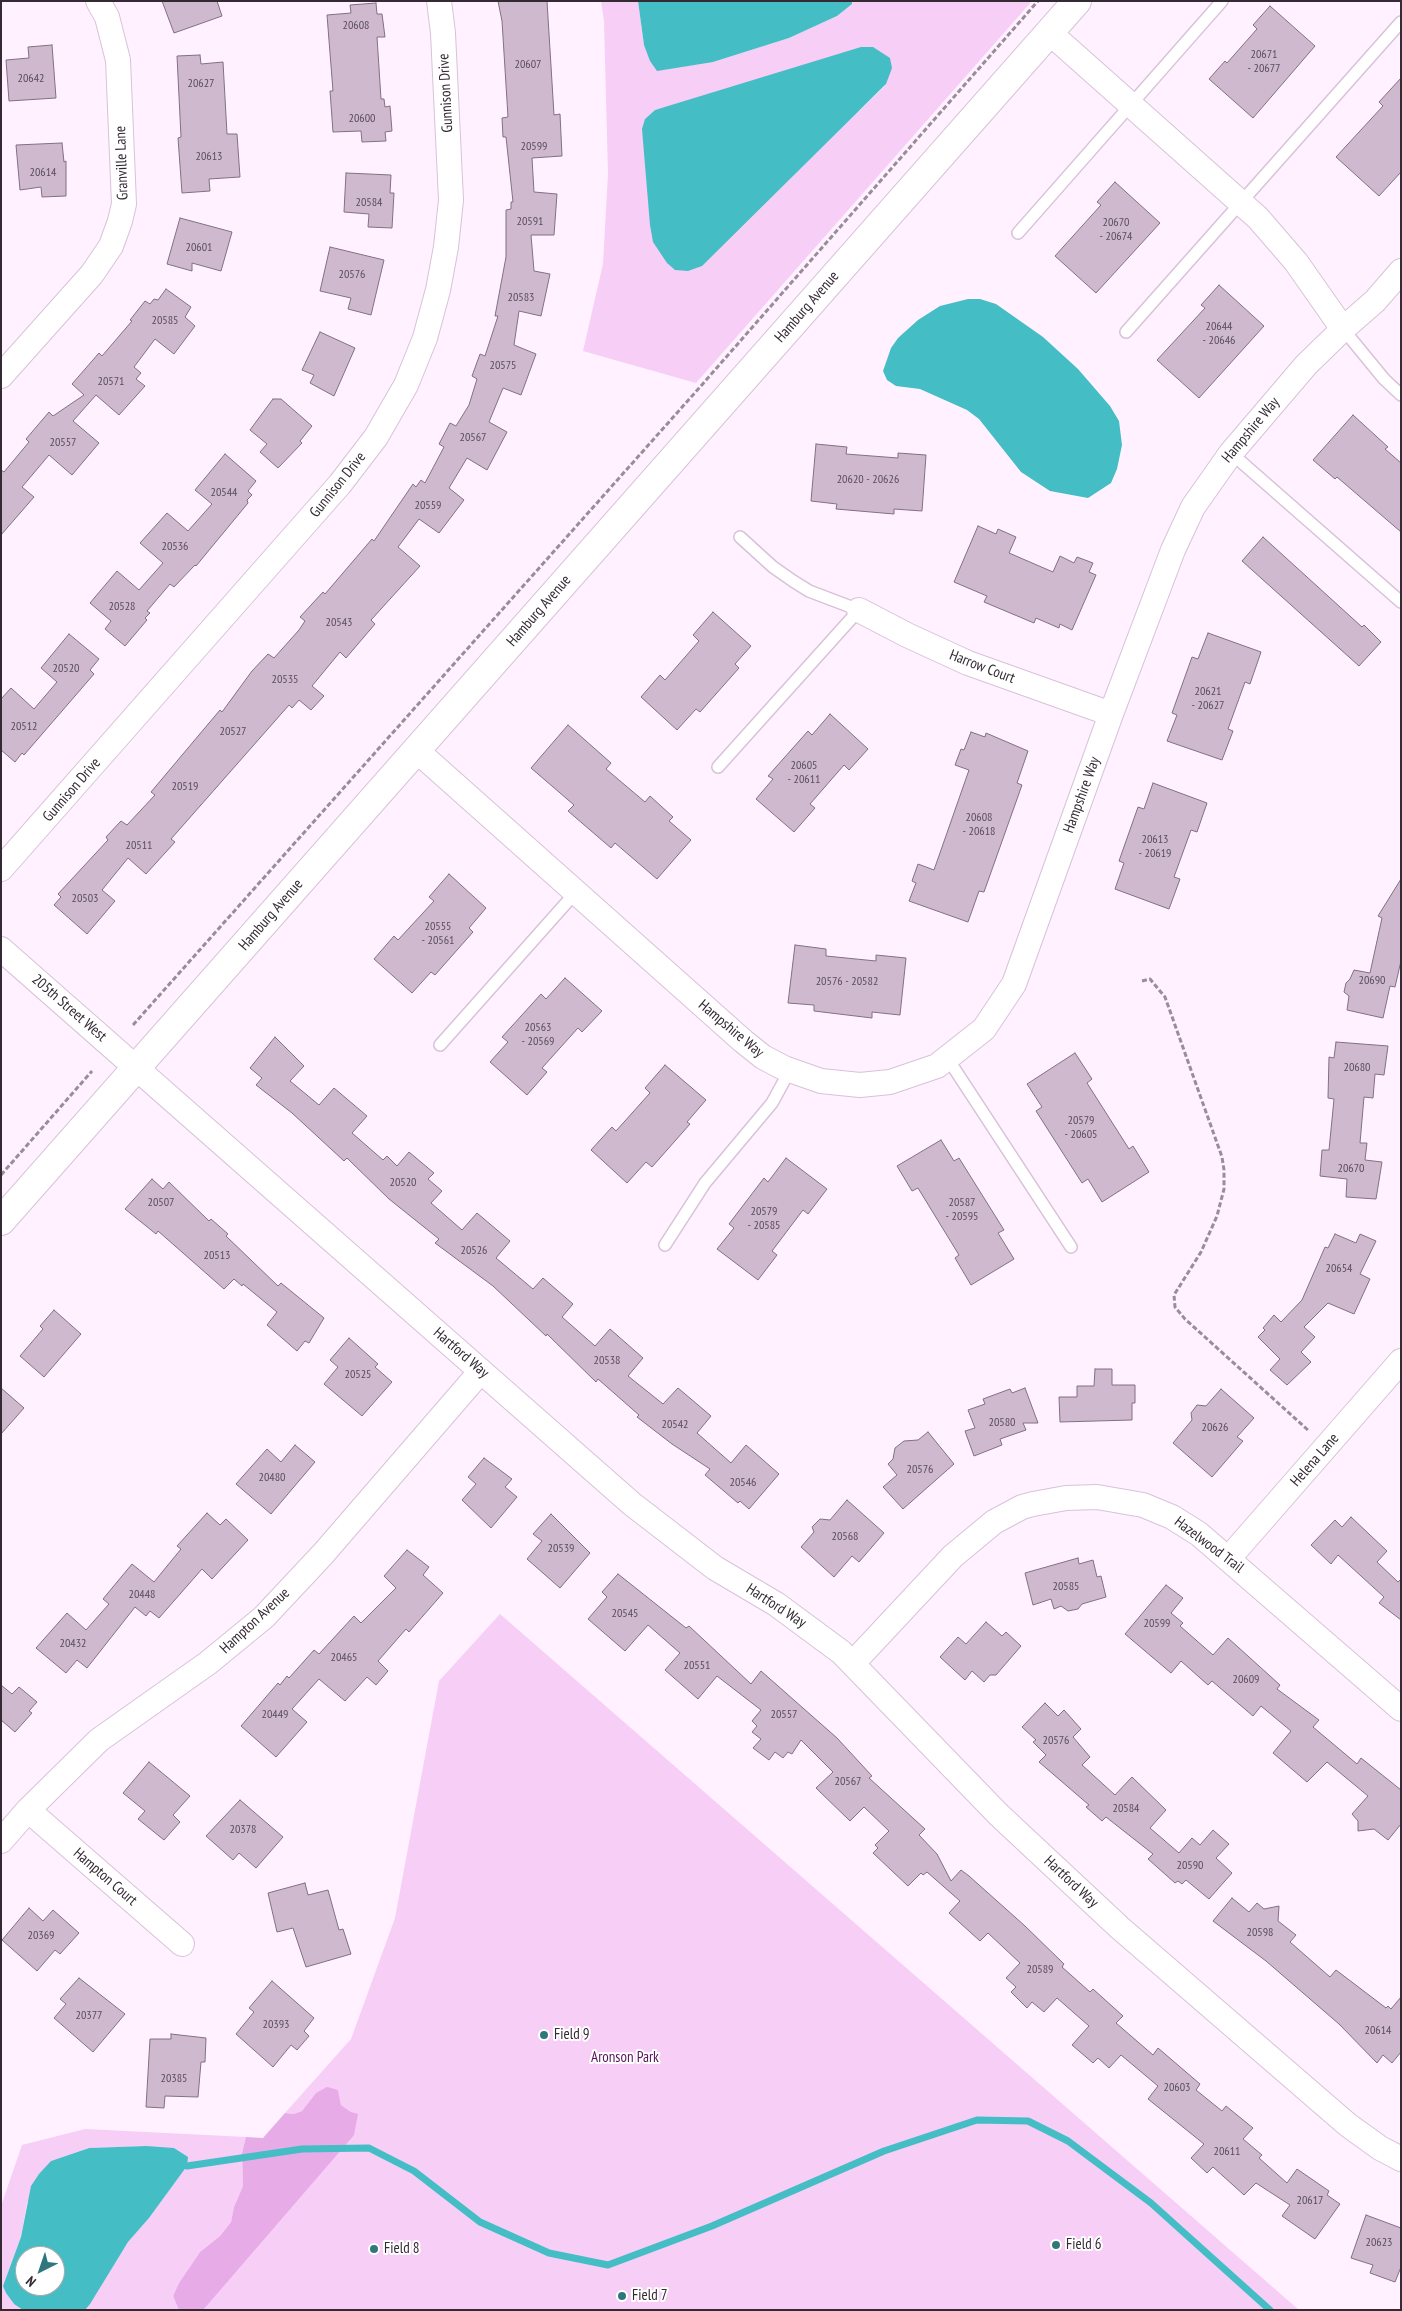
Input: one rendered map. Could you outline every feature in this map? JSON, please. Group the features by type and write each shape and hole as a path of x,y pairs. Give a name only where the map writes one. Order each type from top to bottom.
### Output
{"street":[{"name":"Granville Lane","path":"1,376 92,274 111,246 120,221 124,204 118,60 107,17 98,1"},
{"name":"Gunnison Drive","path":"1,870 340,484 376,437 406,385 425,338 438,290 446,247 451,200 443,33 439,1"},
{"name":"Hamburg Avenue","path":"1,1221 1077,1"},
{"path":"1050,33 1241,203 1272,234 1296,262 1343,329"},
{"name":"Hampshire Way","path":"416,750 743,1042 764,1057 790,1070 821,1081 860,1085 902,1079 937,1066 984,1029 1014,984 1111,714 1180,533 1200,495 1232,453 1306,365 1375,301 1401,271"},
{"name":"Harrow Court","path":"859,610 968,663 1111,714"},
{"name":"205th Street West","path":"1,948 136,1069"},
{"name":"Hartford Way","path":"136,1069 671,1536 715,1568 794,1616 853,1663 999,1815 1120,1928 1348,2125 1380,2148 1401,2159"},
{"name":"Helena Lane","path":"1229,1558 1401,1360"},
{"name":"Hampton Avenue","path":"1,1841 28,1810 98,1740 208,1663 264,1617 323,1554 481,1371"},
{"name":"Hazelwood Trail","path":"853,1663 965,1544 994,1522 1022,1507 1051,1500 1080,1497 1130,1501 1172,1517 1205,1538 1401,1709"},
{"name":"Hampton Court","path":"28,1810 182,1944"}],"lane":[{"path":"1018,232 1222,1"},
{"path":"1126,332 1401,22"},
{"path":"1343,329 1384,379 1401,396"},
{"path":"1232,453 1401,602"},
{"path":"718,767 859,610 801,586 773,567 740,537"},
{"path":"440,1045 576,892"},
{"path":"948,1059 1071,1248"},
{"path":"665,1245 705,1182 772,1104 790,1070"}],"path":[{"path":"133,1026 1038,1"},
{"path":"1142,981 1150,979 1165,998 1222,1157 1224,1170 1224,1190 1217,1216 1201,1252 1174,1294 1175,1307 1185,1319 1327,1447"},
{"path":"1,1175 92,1071"}],"green space":[{"path":"601,1 638,1 644,45 713,62 789,38 837,16 852,4 852,1 1032,1 696,383 583,351 603,264 608,174 604,21","holes":["886,85 859,111 645,119 655,110 675,105"]},
{"name":"Aronson Park","path":"500,1614 1299,2310 203,2310 351,2112 341,2105 338,2090 316,2093 302,2111 294,2114 285,2113 351,2039 395,1918 439,1681"},
{"path":"85,2129 246,2137 242,2153 243,2186 234,2207 231,2222 220,2236 200,2252 179,2283 173,2296 179,2310 85,2310 128,2242 149,2218 187,2166 146,2146 88,2148 51,2161 27,2203 21,2237 18,2246 15,2246 15,2253 3,2286 14,2304 23,2310 1,2310 1,2206 22,2145"}],"shaded area":[{"path":"327,2087 338,2090 341,2105 351,2112 358,2114 354,2135 203,2310 179,2310 173,2296 179,2283 200,2252 220,2236 231,2222 234,2207 243,2186 242,2153 246,2137 263,2138 285,2113 294,2114 302,2111 316,2093"}],"water":[{"path":"638,1 852,1 852,4 837,16 789,38 713,62 657,71 650,61 644,45"},
{"path":"861,47 873,47 890,58 892,68 886,84 702,266 688,271 675,270 667,263 653,242 642,129 645,119 655,110"},
{"path":"968,299 980,299 996,304 1043,337 1078,369 1110,406 1119,421 1122,445 1117,469 1111,483 1088,498 1050,491 1021,472 979,419 967,410 920,389 896,386 887,380 883,371 891,348 898,338 918,320 940,306"},
{"path":"146,2146 174,2148 188,2157 187,2166 149,2218 128,2242 85,2310 23,2310 14,2304 3,2286 15,2253 15,2296 65,2296 65,2246 18,2246 31,2186 51,2161 89,2148"}],"building":[{"path":"162,1 217,1 222,16 174,33"},
{"path":"498,1 547,1 554,115 560,114 562,156 532,158 534,192 557,194 554,235 531,235 534,271 550,274 541,316 519,311 514,345 536,354 521,395 503,388 489,422 507,432 487,470 467,458 449,488 464,500 439,533 419,519 398,547 420,566 371,620 375,624 346,658 340,652 312,686 324,696 311,710 299,700 292,708 289,705 171,839 175,842 146,874 128,858 102,890 115,901 87,934 54,905 61,897 58,894 108,840 106,837 121,821 127,825 155,795 151,792 220,710 222,712 252,671 268,654 274,658 299,630 305,621 300,617 323,592 325,594 372,539 374,541 413,484 416,487 421,480 425,483 444,447 439,444 450,423 456,426 469,405 477,379 472,376 480,354 485,356 498,316 495,316 506,257 506,210 511,209 511,202 513,202 506,137 503,137 502,118 508,117 502,21"},
{"path":"376,3 377,14 382,14 385,37 377,37 381,99 384,99 385,107 390,106 392,131 385,132 386,141 362,142 361,131 333,132 330,91 333,91 327,15 351,13 350,5"},
{"path":"1270,6 1315,46 1253,118 1209,79 1225,61 1227,63 1257,29 1253,25"},
{"path":"52,45 56,98 9,101 6,60 29,58 28,47"},
{"path":"200,55 201,64 223,62 227,134 237,134 240,177 209,179 210,191 182,193 178,138 181,137 177,56"},
{"path":"1401,78 1401,172 1379,196 1336,157 1383,106 1379,102"},
{"path":"62,143 64,162 66,161 66,196 42,197 41,187 20,190 16,145"},
{"path":"346,173 391,175 390,193 394,193 392,228 368,227 369,214 344,212"},
{"path":"1115,182 1160,223 1096,293 1055,256 1101,205 1097,202"},
{"path":"180,218 232,232 221,271 192,263 192,271 167,264"},
{"path":"330,247 384,260 371,315 348,309 351,298 320,291"},
{"path":"1219,285 1264,326 1199,398 1157,360 1205,308 1201,305"},
{"path":"166,289 191,307 185,317 195,326 174,354 155,339 134,367 141,373 136,379 145,386 119,415 96,395 73,421 99,443 72,475 49,455 22,487 34,497 1,535 1,470 4,472 29,442 26,439 49,412 53,416 84,395 72,384 99,353 102,356 132,321 130,320 145,301 150,304 154,299 158,300"},
{"path":"320,332 355,348 334,396 310,383 314,375 302,370"},
{"path":"273,399 281,399 312,426 300,441 302,443 278,468 260,452 267,444 250,430"},
{"path":"1353,415 1388,447 1385,449 1401,463 1401,532 1337,477 1335,479 1313,460"},
{"path":"816,444 847,447 846,454 898,458 898,453 926,455 922,511 894,509 894,514 836,509 837,504 811,501"},
{"path":"225,454 256,481 248,491 252,495 247,500 248,503 196,566 174,587 170,584 147,611 150,613 145,618 147,620 125,646 105,629 111,621 90,603 117,571 139,590 163,563 140,543 167,513 188,531 212,504 195,490"},
{"path":"978,526 996,534 998,529 1016,537 1009,553 1053,572 1060,556 1074,563 1077,557 1093,563 1089,572 1096,575 1072,630 1060,624 1059,628 1036,618 1034,623 984,602 987,596 954,582"},
{"path":"1263,537 1381,642 1359,666 1242,561"},
{"path":"713,612 751,646 735,664 739,668 700,712 696,709 677,730 641,697 660,675 665,680 699,641 693,635"},
{"path":"1208,633 1261,652 1250,684 1245,682 1228,729 1233,731 1222,760 1167,741 1177,715 1172,713 1192,657 1198,659"},
{"path":"69,634 99,659 90,670 94,674 24,755 22,753 15,762 1,750 1,699 11,688 34,709 57,682 41,668"},
{"path":"830,714 868,749 849,770 844,765 810,804 815,808 794,832 756,799 773,779 768,776 808,731 812,735"},
{"path":"568,725 611,763 606,769 645,802 650,796 673,817 669,821 691,840 657,879 615,843 611,848 568,811 574,805 531,768"},
{"path":"971,732 985,737 986,733 1028,751 1017,783 1022,785 984,892 979,891 968,922 909,901 916,883 912,881 918,864 934,870 969,770 955,765 961,749 964,750"},
{"path":"1153,783 1207,803 1197,832 1191,830 1174,877 1180,879 1169,909 1115,889 1124,863 1119,861 1138,807 1144,809"},
{"path":"449,874 486,908 469,928 473,932 435,975 431,972 412,993 374,959 394,936 398,940 434,901 429,897"},
{"path":"1401,879 1401,961 1395,987 1390,986 1383,1018 1347,1010 1349,996 1344,992 1346,983 1354,970 1370,973 1382,918 1378,916"},
{"path":"795,945 826,949 826,956 876,961 876,955 906,958 900,1015 872,1012 872,1018 814,1011 814,1005 788,1003"},
{"path":"565,978 602,1011 582,1032 578,1028 542,1068 547,1072 527,1095 490,1062 508,1042 502,1037 541,994 546,999"},
{"path":"275,1037 304,1066 290,1081 319,1105 334,1088 367,1116 352,1133 383,1160 387,1156 397,1166 409,1152 434,1173 428,1179 442,1191 431,1203 462,1230 477,1213 510,1241 496,1258 533,1289 543,1278 573,1304 562,1317 595,1346 610,1329 643,1358 628,1376 663,1404 678,1388 711,1416 697,1433 731,1463 746,1445 779,1474 749,1509 740,1501 738,1503 705,1475 710,1469 672,1444 637,1417 639,1415 598,1379 596,1382 547,1334 546,1336 493,1286 435,1243 439,1239 389,1199 347,1158 344,1161 292,1113 256,1085 262,1078 250,1068"},
{"path":"1336,1042 1388,1046 1384,1075 1375,1074 1373,1098 1364,1097 1360,1143 1367,1143 1365,1160 1382,1162 1376,1199 1346,1197 1347,1179 1320,1176 1322,1150 1329,1150 1334,1099 1328,1098 1329,1057 1334,1058"},
{"path":"1075,1053 1092,1079 1087,1083 1129,1149 1133,1146 1149,1172 1102,1202 1088,1179 1082,1183 1036,1111 1042,1107 1027,1084"},
{"path":"665,1065 706,1100 687,1122 690,1124 652,1167 646,1162 627,1183 591,1150 612,1127 616,1131 650,1093 645,1088"},
{"path":"941,1140 954,1161 959,1158 1004,1230 998,1233 1014,1259 971,1285 955,1258 959,1255 918,1188 912,1191 897,1166"},
{"path":"786,1158 827,1189 808,1214 803,1210 772,1251 777,1255 758,1280 717,1249 734,1228 729,1224 764,1178 768,1182"},
{"path":"152,1179 163,1189 169,1182 209,1221 211,1219 228,1234 226,1236 278,1286 281,1283 324,1318 309,1343 305,1341 297,1351 267,1325 277,1312 243,1284 242,1286 234,1279 224,1289 158,1231 156,1234 125,1209"},
{"path":"1335,1234 1356,1243 1360,1234 1376,1241 1360,1274 1370,1279 1354,1314 1328,1303 1304,1327 1315,1337 1301,1352 1311,1362 1287,1385 1270,1370 1280,1359 1258,1337 1265,1330 1263,1328 1274,1315 1281,1322 1302,1300 1325,1247 1328,1248"},
{"path":"54,1310 81,1334 44,1377 20,1356 43,1329 40,1326"},
{"path":"349,1338 378,1364 375,1367 392,1382 362,1416 324,1384 338,1367 330,1360"},
{"path":"1095,1369 1112,1369 1112,1385 1135,1385 1135,1403 1132,1403 1132,1420 1060,1422 1059,1397 1077,1397 1077,1386 1094,1386"},
{"path":"1,1388 24,1408 1,1434"},
{"path":"1025,1388 1038,1423 1023,1423 1026,1430 1000,1439 1002,1445 974,1456 965,1431 975,1428 968,1410 985,1404 983,1399 1010,1389 1012,1393"},
{"path":"1221,1389 1254,1418 1237,1437 1243,1441 1212,1477 1173,1443 1192,1420 1191,1413 1197,1405 1206,1406"},
{"path":"928,1432 954,1464 903,1509 883,1487 897,1475 888,1464 893,1459 895,1448 904,1441 918,1440"},
{"path":"295,1445 315,1462 271,1514 236,1484 267,1449 281,1462"},
{"path":"484,1458 512,1479 505,1487 517,1497 491,1528 462,1500 476,1484 468,1477"},
{"path":"847,1500 884,1533 859,1562 852,1556 834,1577 801,1547 814,1532 812,1527 820,1519 830,1520"},
{"path":"207,1513 220,1525 226,1519 248,1540 212,1579 202,1569 159,1618 150,1611 146,1616 135,1607 87,1668 77,1660 66,1673 36,1648 67,1613 86,1630 109,1604 103,1599 132,1564 154,1582 181,1549 177,1546"},
{"path":"551,1514 590,1553 560,1588 527,1559 542,1541 533,1534"},
{"path":"1351,1517 1387,1551 1377,1562 1398,1582 1401,1579 1401,1620 1379,1603 1384,1597 1338,1555 1331,1564 1311,1545 1335,1520 1342,1527"},
{"path":"407,1550 429,1567 423,1575 443,1593 409,1632 406,1629 378,1661 388,1671 376,1685 367,1677 345,1701 319,1679 292,1709 307,1722 276,1757 241,1726 278,1683 280,1685 287,1676 289,1678 314,1650 319,1654 354,1616 361,1623 396,1588 384,1576"},
{"path":"1078,1558 1079,1564 1093,1560 1097,1577 1101,1576 1106,1597 1082,1604 1078,1609 1068,1611 1061,1606 1054,1609 1051,1599 1033,1605 1025,1573"},
{"path":"618,1574 686,1628 689,1626 751,1684 761,1671 837,1738 872,1776 869,1778 925,1829 919,1835 937,1854 951,1881 961,1870 969,1876 1064,1964 1062,1967 1090,1992 1093,1989 1123,2016 1116,2023 1153,2055 1158,2048 1200,2084 1196,2090 1222,2111 1226,2106 1253,2128 1243,2139 1262,2155 1259,2158 1287,2183 1297,2169 1329,2191 1327,2195 1340,2204 1315,2239 1282,2216 1290,2205 1256,2183 1244,2195 1213,2167 1207,2173 1191,2158 1204,2144 1148,2099 1158,2086 1121,2055 1109,2068 1098,2058 1093,2063 1072,2045 1089,2026 1057,1998 1044,2012 1032,2002 1027,2008 1011,1992 1016,1987 1006,1978 1020,1963 988,1933 980,1941 949,1913 960,1901 927,1872 923,1875 921,1873 908,1886 873,1853 878,1848 875,1845 889,1831 864,1807 850,1821 816,1788 833,1772 801,1740 792,1754 788,1752 783,1758 775,1752 769,1760 753,1748 761,1739 752,1732 757,1726 752,1721 761,1710 717,1676 698,1699 665,1670 680,1653 648,1625 625,1651 588,1619 607,1597 602,1592"},
{"path":"1166,1585 1183,1598 1171,1613 1183,1623 1180,1626 1213,1655 1228,1638 1280,1685 1277,1689 1319,1720 1313,1727 1357,1764 1361,1758 1401,1790 1401,1824 1388,1840 1374,1829 1358,1831 1358,1821 1352,1814 1368,1796 1327,1762 1307,1782 1273,1753 1291,1731 1261,1706 1253,1716 1212,1681 1208,1685 1181,1661 1171,1673 1125,1634"},
{"path":"986,1622 1002,1636 1006,1632 1021,1646 996,1675 990,1675 984,1682 972,1671 965,1680 940,1657 958,1637 966,1644"},
{"path":"1,1685 12,1694 19,1687 37,1702 29,1711 32,1713 15,1732 1,1720"},
{"path":"1045,1703 1058,1716 1064,1710 1081,1729 1073,1737 1090,1757 1082,1765 1115,1795 1132,1777 1166,1810 1150,1828 1179,1853 1192,1838 1200,1845 1213,1830 1229,1844 1216,1858 1232,1873 1209,1899 1186,1880 1182,1884 1178,1881 1175,1883 1148,1859 1153,1854 1106,1817 1102,1821 1086,1807 1089,1805 1039,1762 1046,1755 1033,1742 1036,1740 1022,1727"},
{"path":"149,1762 190,1796 173,1815 180,1822 164,1840 138,1819 145,1811 123,1793"},
{"path":"240,1800 283,1837 256,1868 239,1853 233,1860 206,1836"},
{"path":"305,1883 308,1895 328,1890 339,1930 343,1929 351,1954 306,1967 293,1928 277,1932 268,1893"},
{"path":"1232,1898 1249,1912 1257,1903 1264,1909 1279,1906 1278,1921 1296,1935 1290,1942 1330,1977 1336,1970 1386,2008 1388,2006 1391,2009 1401,1997 1401,2052 1392,2063 1383,2055 1377,2063 1339,2024 1266,1961 1213,1921"},
{"path":"29,1908 43,1921 53,1910 79,1933 60,1954 55,1950 37,1971 2,1940"},
{"path":"79,1978 125,2014 93,2052 54,2018 66,2004 60,1999"},
{"path":"272,1981 314,2018 304,2031 309,2036 297,2050 291,2045 273,2067 236,2034 254,2012 249,2008"},
{"path":"171,2034 206,2038 205,2062 201,2062 198,2097 165,2096 164,2108 146,2107 150,2039 171,2039"},
{"path":"1366,2215 1401,2228 1401,2267 1395,2282 1370,2273 1373,2265 1351,2258"}],"waterway":[{"path":"187,2166 302,2149 369,2148 414,2171 480,2222 549,2253 608,2265 712,2226 884,2151 977,2120 1028,2121 1068,2141 1151,2203 1270,2310"}],"place":[{"name":"Field 9","path":"544,2035"},
{"name":"Field 6","path":"1056,2245"},
{"name":"Field 8","path":"374,2249"},
{"name":"Field 7","path":"622,2296"}]}
